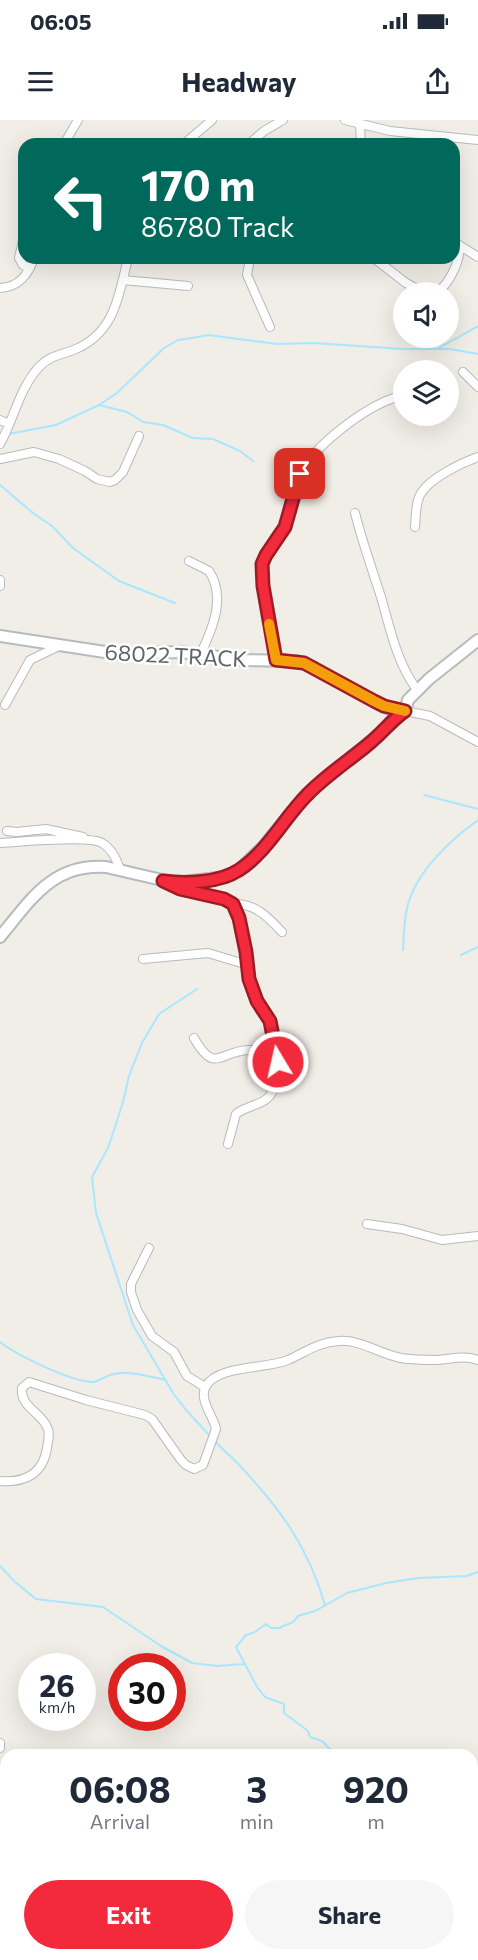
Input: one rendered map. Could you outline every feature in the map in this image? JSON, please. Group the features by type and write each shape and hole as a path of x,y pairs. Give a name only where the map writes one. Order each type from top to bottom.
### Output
{"street":[{"path":"68,138 78,120"},
{"path":"191,138 212,120"},
{"path":"256,138 283,120"},
{"path":"345,120 390,131 458,138"},
{"path":"360,125 361,138"},
{"path":"460,138 478,140"},
{"path":"460,246 478,257"},
{"path":"22,264 30,268"},
{"path":"0,288 16,284 23,279 32,264"},
{"path":"0,444 27,382 40,366 56,355 82,346 100,333 106,325 114,311 127,264"},
{"path":"249,264 247,274 270,327"},
{"path":"381,264 404,282"},
{"path":"447,282 456,264"},
{"path":"123,280 188,286"},
{"path":"463,372 478,387"},
{"path":"276,660 263,586 262,564 285,527 300,474 309,460 338,431 374,407 393,398"},
{"path":"0,420 9,424"},
{"path":"0,459 34,452 59,459 86,471 97,479 110,482 123,471 140,436"},
{"path":"415,527 416,505 423,489 451,469 478,458"},
{"path":"355,513 396,648 405,672 418,691"},
{"path":"189,561 209,571 215,584 217,597 215,621 201,653"},
{"path":"0,580 0,586"},
{"name":"68022 TRACK","path":"0,636 118,654 201,653 241,660 304,663 379,704 430,716 478,742"},
{"path":"0,937 42,887 70,871 95,867 175,882 226,877 239,870 263,848 306,795 372,741 405,711 408,700 443,667 478,640"},
{"path":"5,705 30,660 58,646"},
{"path":"7,831 46,830 94,839 105,844 120,870"},
{"path":"0,843 94,839"},
{"path":"163,881 180,889 257,909 282,932"},
{"path":"228,1144 236,1114 266,1100 273,1090 278,1072 277,1052 270,1021 253,991 239,918 233,904"},
{"path":"143,958 208,953 248,965"},
{"path":"194,1038 202,1052 210,1058 217,1059 249,1050 277,1052"},
{"path":"367,1224 402,1229 442,1240 478,1236"},
{"path":"149,1248 132,1284 132,1299 152,1336 174,1352 187,1376 205,1387"},
{"path":"0,1482 14,1483 30,1476 41,1465 46,1452 49,1431 42,1417 28,1407 22,1399 22,1388 26,1383 33,1382 86,1400 145,1414 152,1419 181,1460 194,1469 203,1465 214,1440 216,1429 204,1393 205,1387 214,1379 232,1371 282,1362 314,1346 341,1340 402,1358 438,1360 470,1357 478,1360"},
{"path":"0,1743 0,1748"}],"waterway":[{"path":"459,337 478,326"},
{"path":"8,434 56,425 99,405 117,393 164,348 178,340 208,335 277,344 314,343 403,349 450,349 478,354"},
{"path":"99,405 127,412 143,422 163,425 193,438 213,439 240,451 253,461"},
{"path":"0,485 52,526 73,548 119,581 175,603"},
{"path":"424,795 478,809"},
{"path":"403,950 407,908 418,882 445,847 478,820"},
{"path":"461,955 478,947"},
{"path":"197,989 159,1014 142,1043 129,1076 108,1148 92,1177 96,1213 133,1325 173,1393 210,1436"},
{"path":"0,1342 45,1367 83,1381 93,1382 120,1373 140,1374 165,1380"},
{"path":"214,1440 240,1465 270,1500 293,1532 311,1566 325,1605"},
{"path":"0,1566 36,1599 103,1607 161,1646 192,1663 217,1666 244,1664"},
{"path":"330,1749 322,1741 310,1737 308,1731 284,1713 284,1704 265,1697 257,1687 236,1647 246,1635 266,1624 271,1628 279,1628 293,1622 298,1616 315,1611 347,1593 386,1583 418,1578 467,1576 478,1572"}],"slow traffic":[{"path":"269,624 276,660 304,663 384,706 405,711"}],"route":[{"path":"278,1062 270,1021 257,1001 249,979 239,918 233,904 224,899 180,889 163,881 226,877 239,870 263,848 306,795 405,711 384,706 304,663 276,660 267,614 262,564 285,527 300,474"}]}
